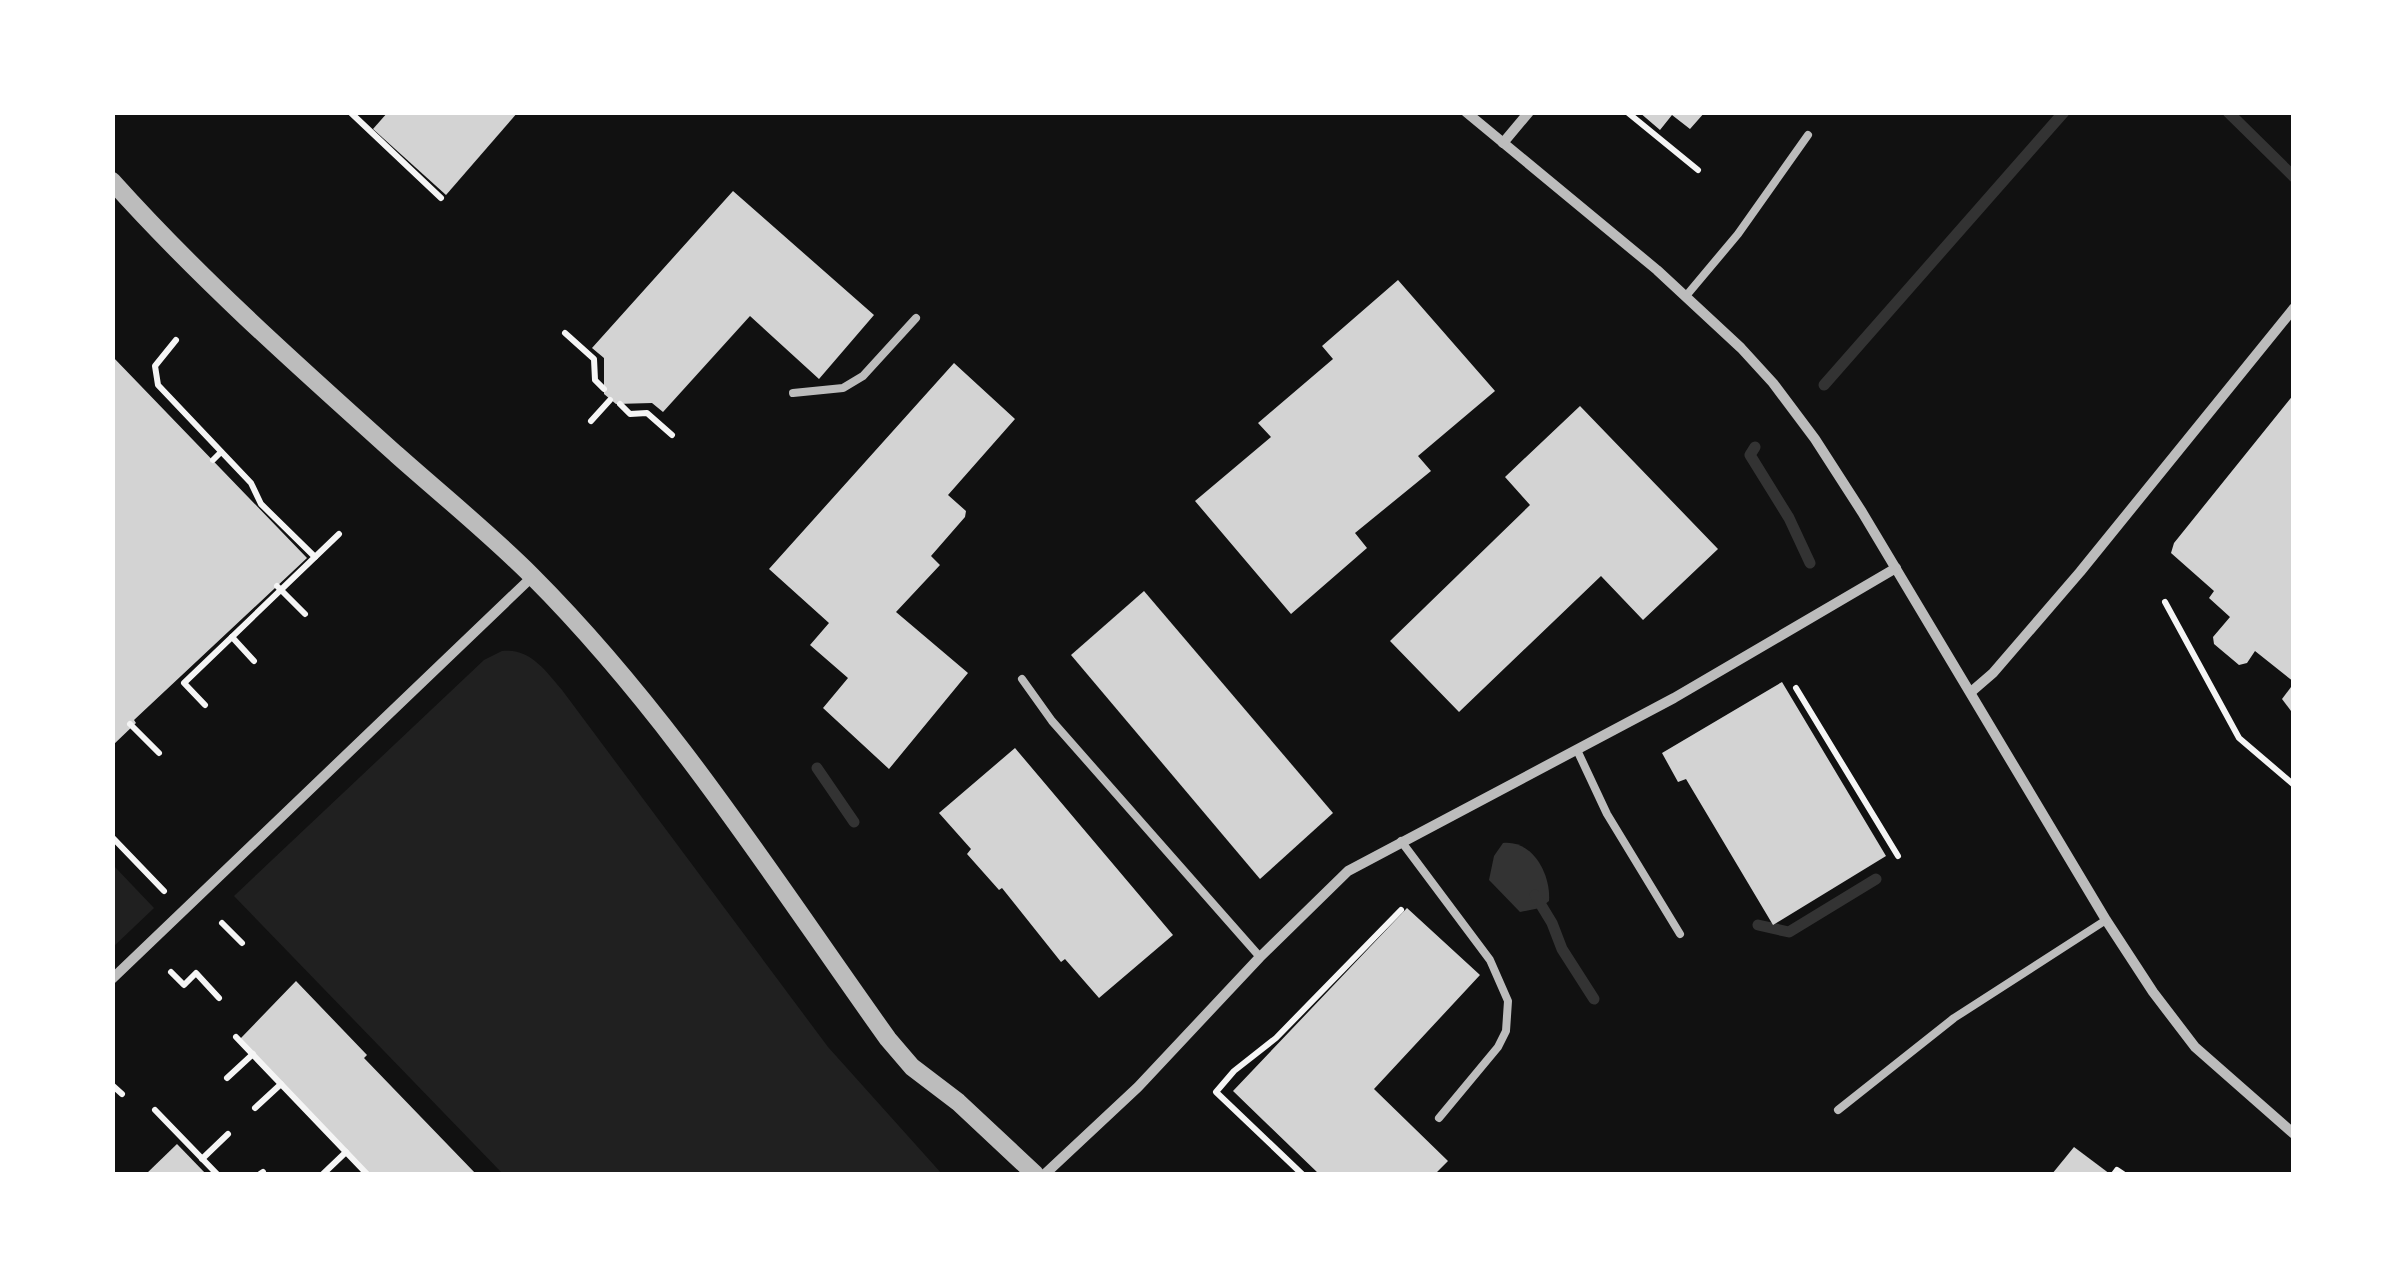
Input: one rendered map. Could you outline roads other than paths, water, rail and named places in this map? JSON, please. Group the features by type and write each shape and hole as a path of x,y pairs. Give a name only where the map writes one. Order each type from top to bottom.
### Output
{"street":[{"path":"1466,112 1686,296 1742,348 1795,411 1896,568 2106,920 2194,1047 2294,1134"},
{"path":"1504,144 1529,112"},
{"path":"112,182 199,272 533,576 613,663 727,810 888,1038 912,1066 958,1102 1035,1174"},
{"path":"1970,692 1992,673 2080,572 2294,308"},
{"path":"1045,1174 1138,1087 1260,957 1348,871 1577,750 1896,568"},
{"path":"112,979 533,576"}],"lane":[{"path":"1686,296 1738,234 1808,135"},
{"path":"793,393 843,388 853,382 916,318"},
{"path":"1022,679 1052,721 1260,957"},
{"path":"1577,750 1607,814 1680,934"},
{"path":"1401,840 1490,960 1508,1001 1506,1031 1498,1047 1439,1118"},
{"path":"1838,1110 1954,1018 2106,920"}],"waterway":[{"path":"1824,385 2064,112"},
{"path":"2228,112 2294,177"},
{"path":"1755,447 1750,455 1789,518 1810,563"},
{"path":"817,768 854,822"},
{"path":"1758,925 1789,932 1876,879"},
{"path":"1535,895 1562,949 1594,999"}]}
